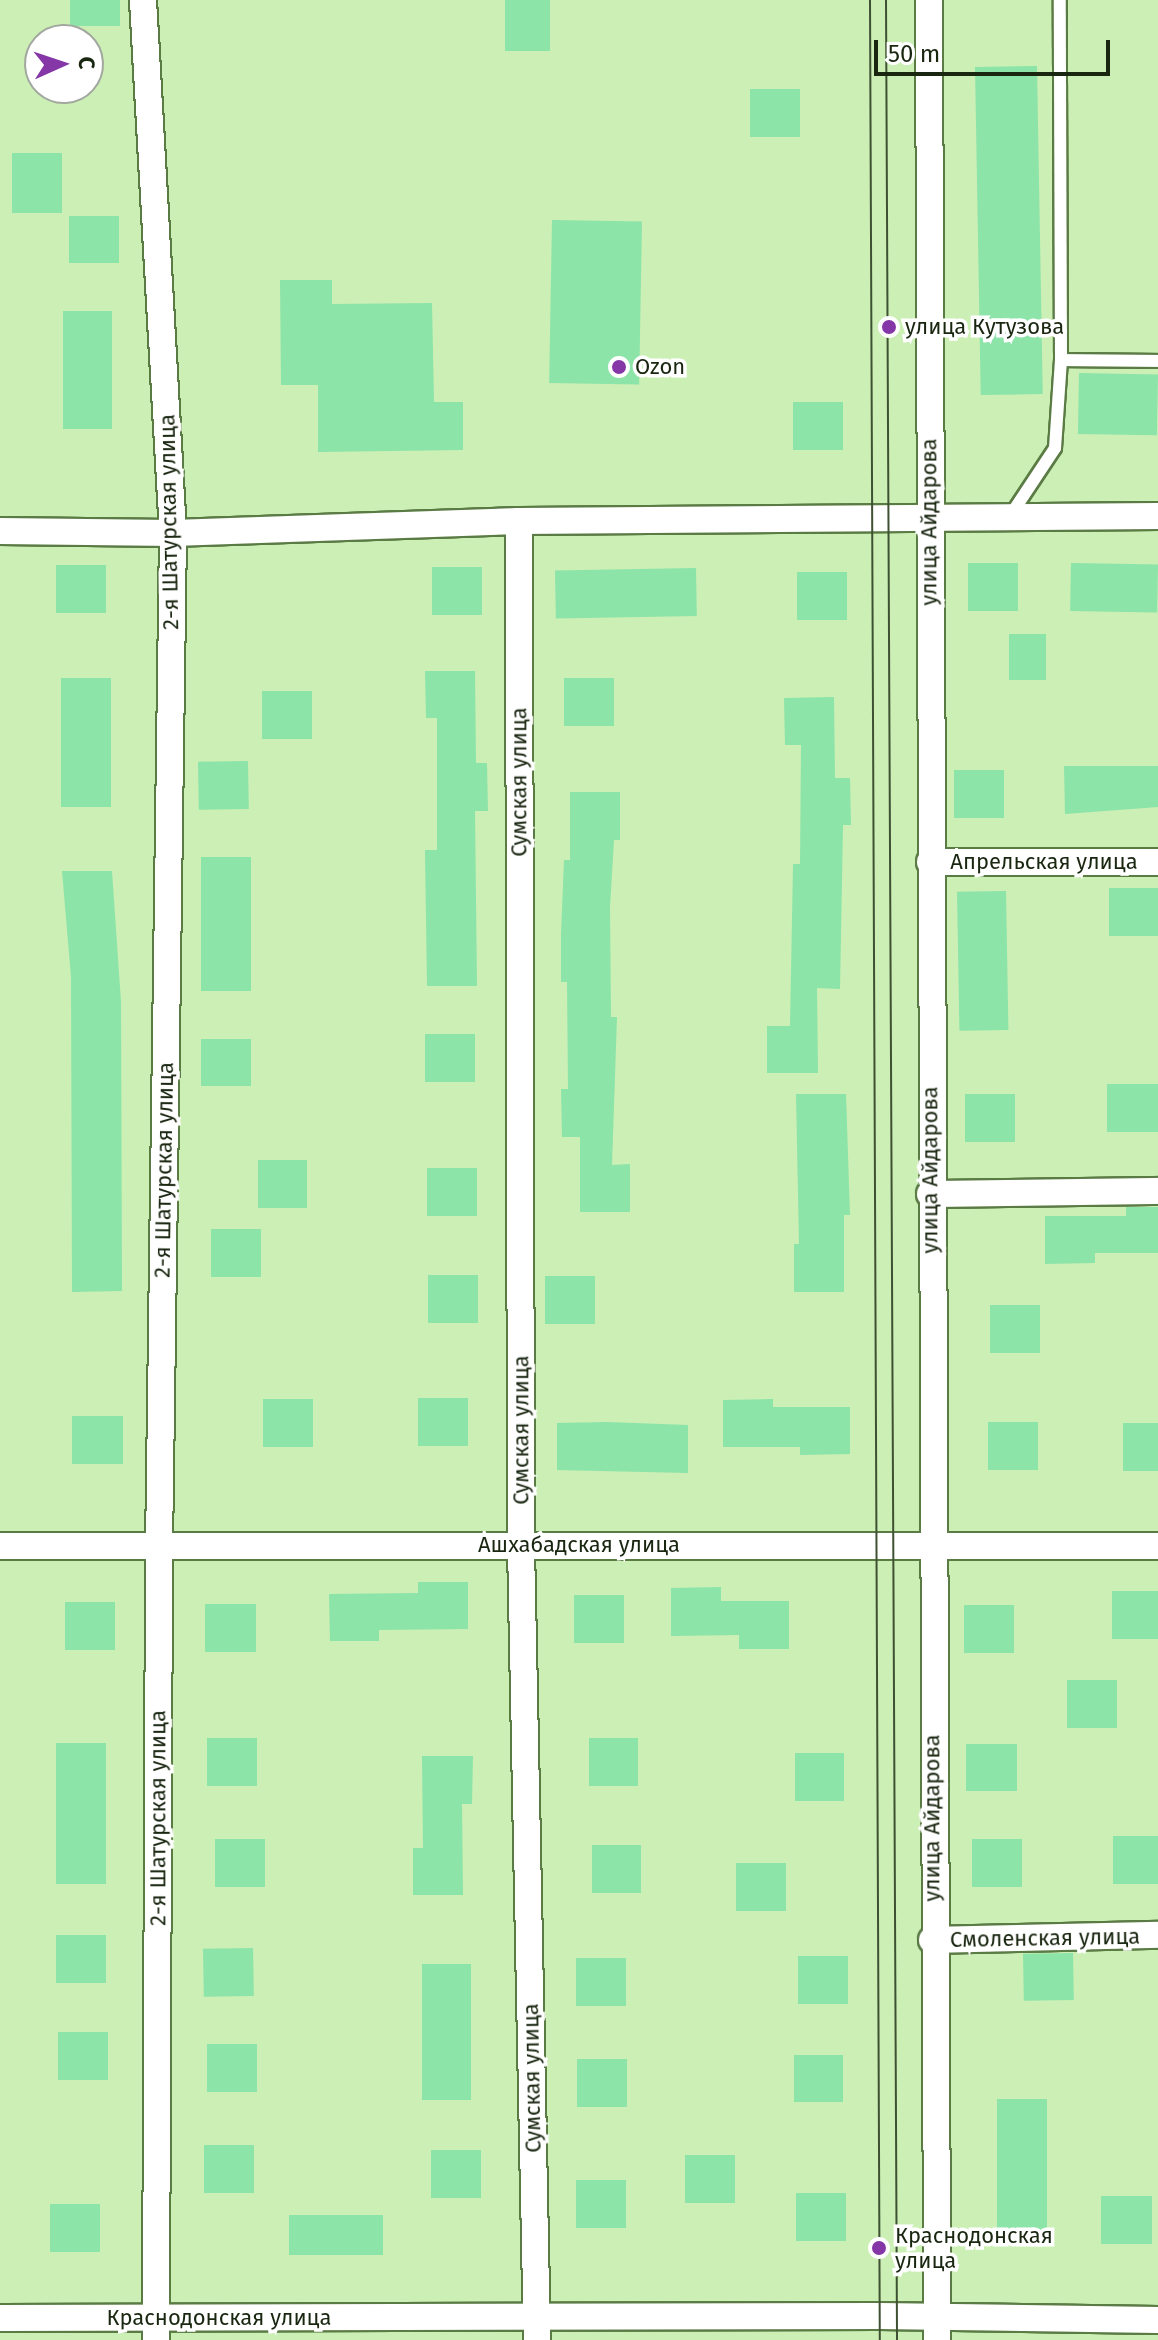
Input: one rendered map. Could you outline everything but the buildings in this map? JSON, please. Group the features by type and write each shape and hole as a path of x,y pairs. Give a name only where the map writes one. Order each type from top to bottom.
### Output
{"street":[{"name":"2-я Шатурская улица","path":"143,0 173,533 159,1546 155,2329"},
{"name":"улица Айдарова","path":"929,0 932,1940 937,2329"},
{"path":"0,531 173,533 519,521 928,517 1012,513 1158,516"},
{"name":"Сумская улица","path":"519,521 521,1545 538,2330"},
{"name":"Апрельская улица","path":"930,862 1158,862"},
{"path":"930,1194 1158,1191"},
{"name":"Ашхабадская улица","path":"0,1546 1158,1546"},
{"name":"Смоленская улица","path":"932,1940 1158,1935"},
{"name":"Краснодонская улица","path":"0,2318 155,2329 538,2330 937,2329 1158,2320"}],"lane":[{"path":"1012,513 1055,448 1061,360 1060,0"},
{"path":"1061,360 1158,361"}],"tram line":[{"path":"870,0 880,2340"},
{"path":"886,0 897,2340"}],"place":[{"name":"улица Кутузова","path":"889,327"},
{"name":"Ozon","path":"619,367"},
{"name":"Краснодонская улица","path":"879,2248"}]}
